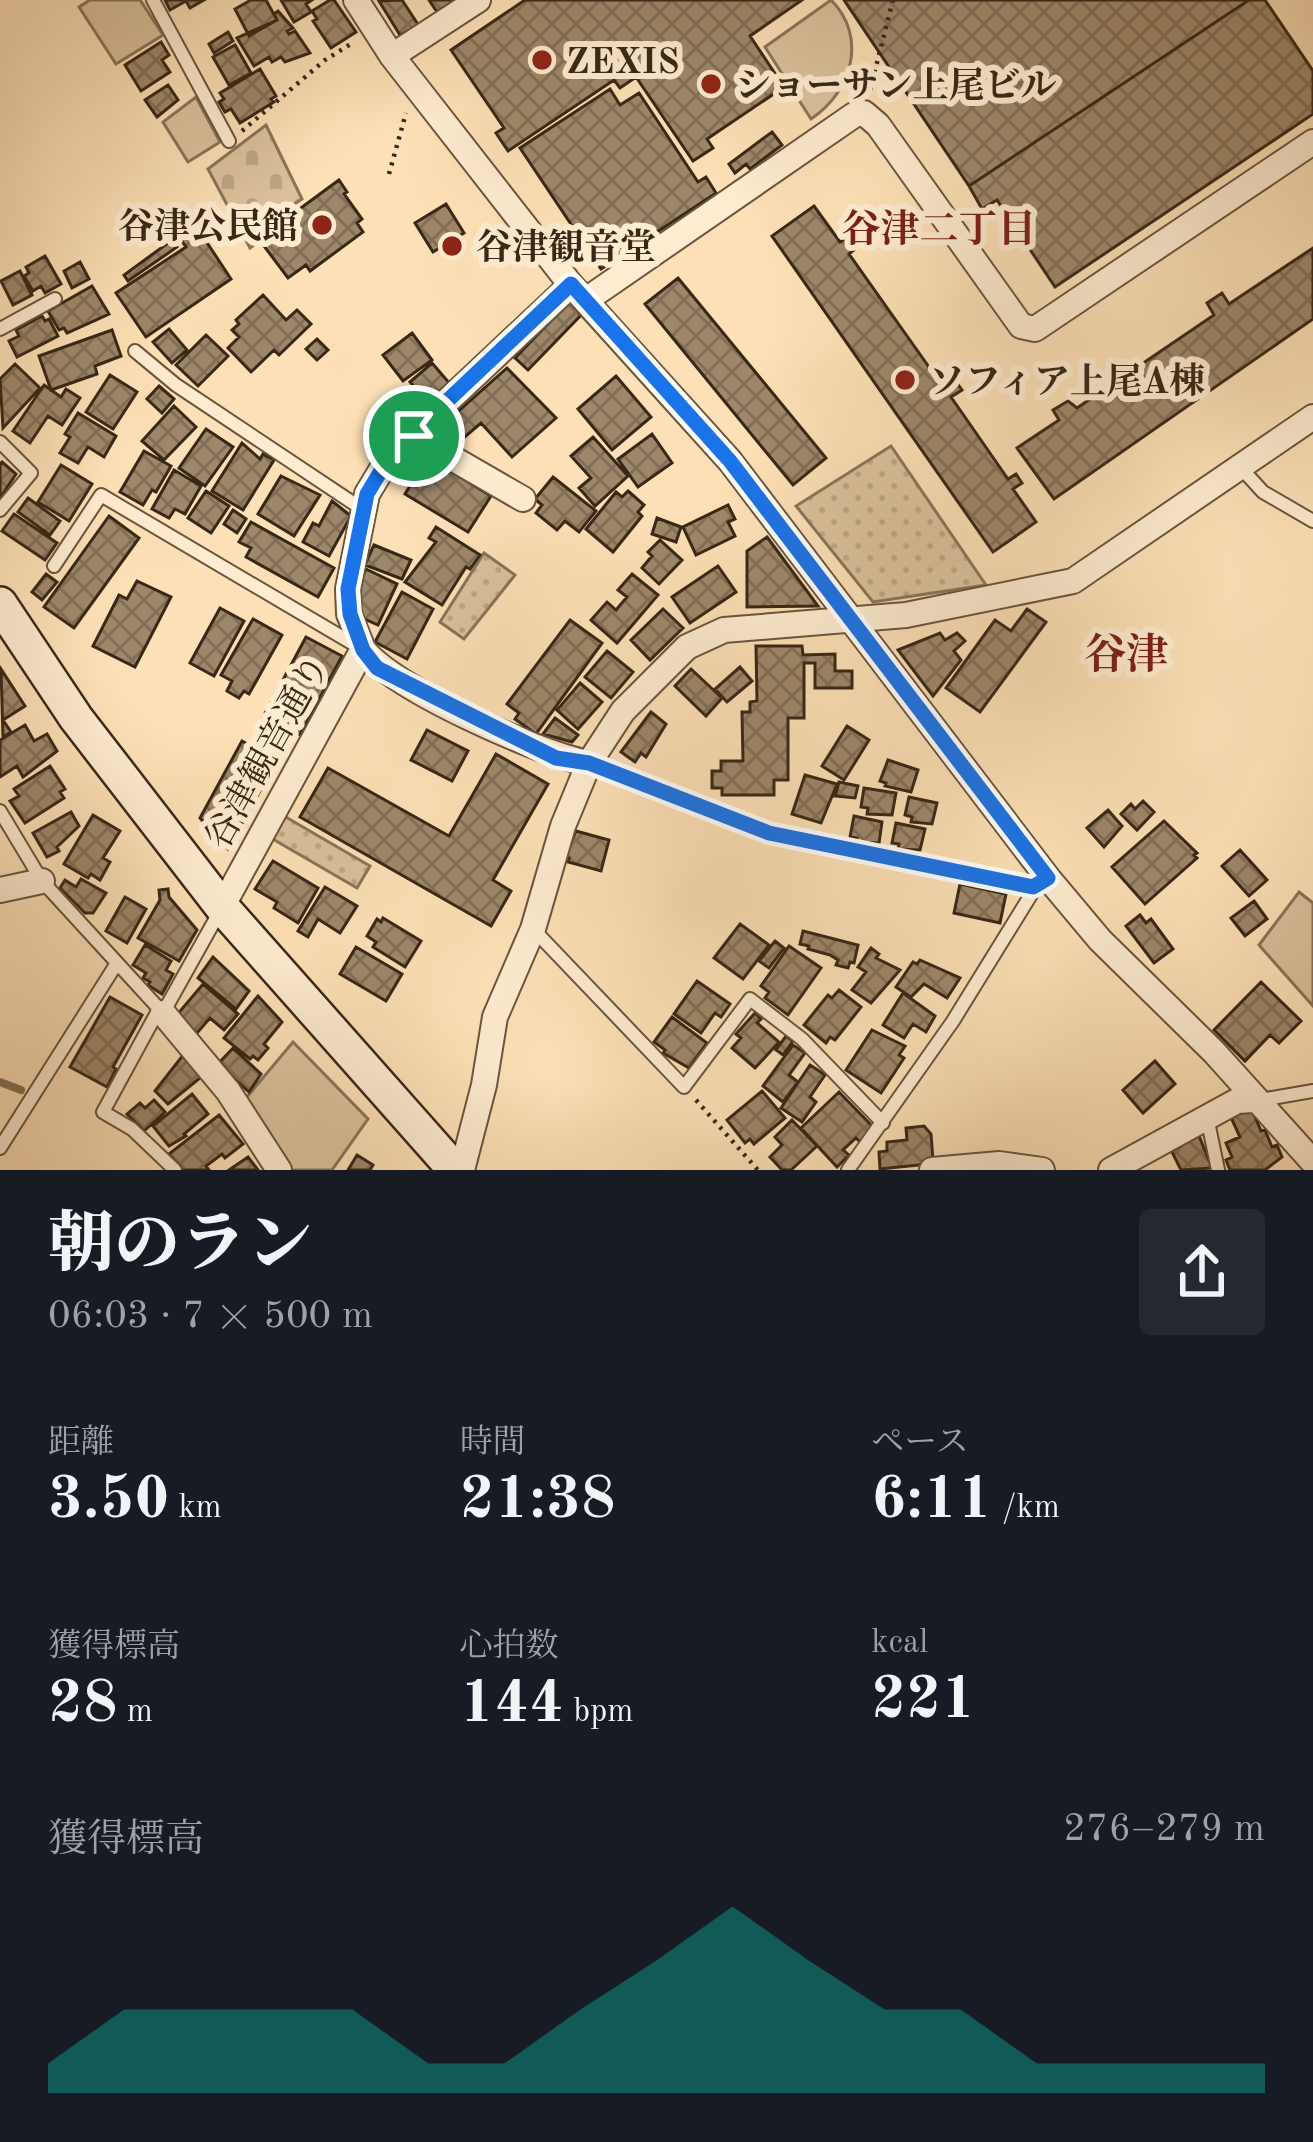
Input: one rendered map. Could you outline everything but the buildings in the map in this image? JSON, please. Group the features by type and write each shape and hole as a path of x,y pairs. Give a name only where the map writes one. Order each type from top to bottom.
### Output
{"street":[{"path":"356,0 392,56 579,292 730,461 1041,882 1214,1052 1313,1162"},
{"path":"392,56 478,0"},
{"path":"864,113 878,125 1021,326 1035,329 1313,142"},
{"name":"谷津観音通り","path":"222,907 363,650 350,614 348,589 362,509 391,454 579,292 854,115 864,113"},
{"path":"459,1170 484,1085 494,1017 533,928 562,826 589,763 623,711 687,647 724,630 906,615 1073,580 1313,417"},
{"path":"414,436 523,499"},
{"path":"0,604 76,718 222,907 459,1170"},
{"path":"363,650 377,668 490,727 556,758 589,763"},
{"path":"0,890 43,881"},
{"path":"161,1011 228,1091 279,1170"},
{"path":"1111,1170 1237,1101 1253,1100"},
{"path":"932,1170 999,1164 1042,1170"}],"lane":[{"path":"153,0 229,141"},
{"path":"0,329 55,299"},
{"path":"135,351 176,385 362,509"},
{"path":"0,442 31,472 0,510"},
{"path":"1241,468 1263,492 1313,520"},
{"path":"54,566 101,495 363,650"},
{"path":"589,763 769,833 1041,882 848,1170"},
{"path":"0,812 43,881 161,1011"},
{"path":"175,1170 132,1129 103,1112 222,907"},
{"path":"533,928 684,1087 750,999 802,1039 883,1123"},
{"path":"0,1148 117,963"},
{"path":"1253,1100 1313,1091"},
{"path":"1207,1116 1218,1170"}],"path":[{"path":"864,113 893,0"},
{"path":"229,141 326,60 375,29"},
{"path":"389,174 415,84"},
{"path":"684,1087 758,1170"}],"green space":[{"path":"90,0 140,0 163,35 116,64 79,7"},
{"path":"831,0 849,30 850,63 837,94 811,119 765,47"},
{"path":"196,97 220,142 188,162 163,122"},
{"path":"266,125 302,199 270,220 270,233 250,248 208,169"},
{"path":"891,446 986,585 873,602 796,506"},
{"path":"484,553 515,575 464,639 440,622"},
{"path":"284,816 370,866 357,888 271,838"},
{"path":"1299,892 1313,903 1313,1006 1259,945"},
{"path":"293,1042 368,1119 332,1170 290,1170 246,1098"}],"waterway":[{"path":"0,1082 21,1090"}],"place":[{"name":"ZEXIS","path":"542,60"},
{"name":"ショーサン上尾ビル","path":"711,84"},
{"name":"谷津公民館","path":"322,225"},
{"name":"谷津観音堂","path":"452,246"},
{"name":"ソフィア上尾A棟","path":"905,380"}],"district":[{"name":"谷津二丁目","path":"939,228"},
{"name":"谷津","path":"1126,653"}],"route":[{"path":"571,284 730,461 1048,878 1033,887 769,833 589,763 556,758 377,668 363,650 350,614 348,589 367,494 391,454 414,436 571,284"}]}
